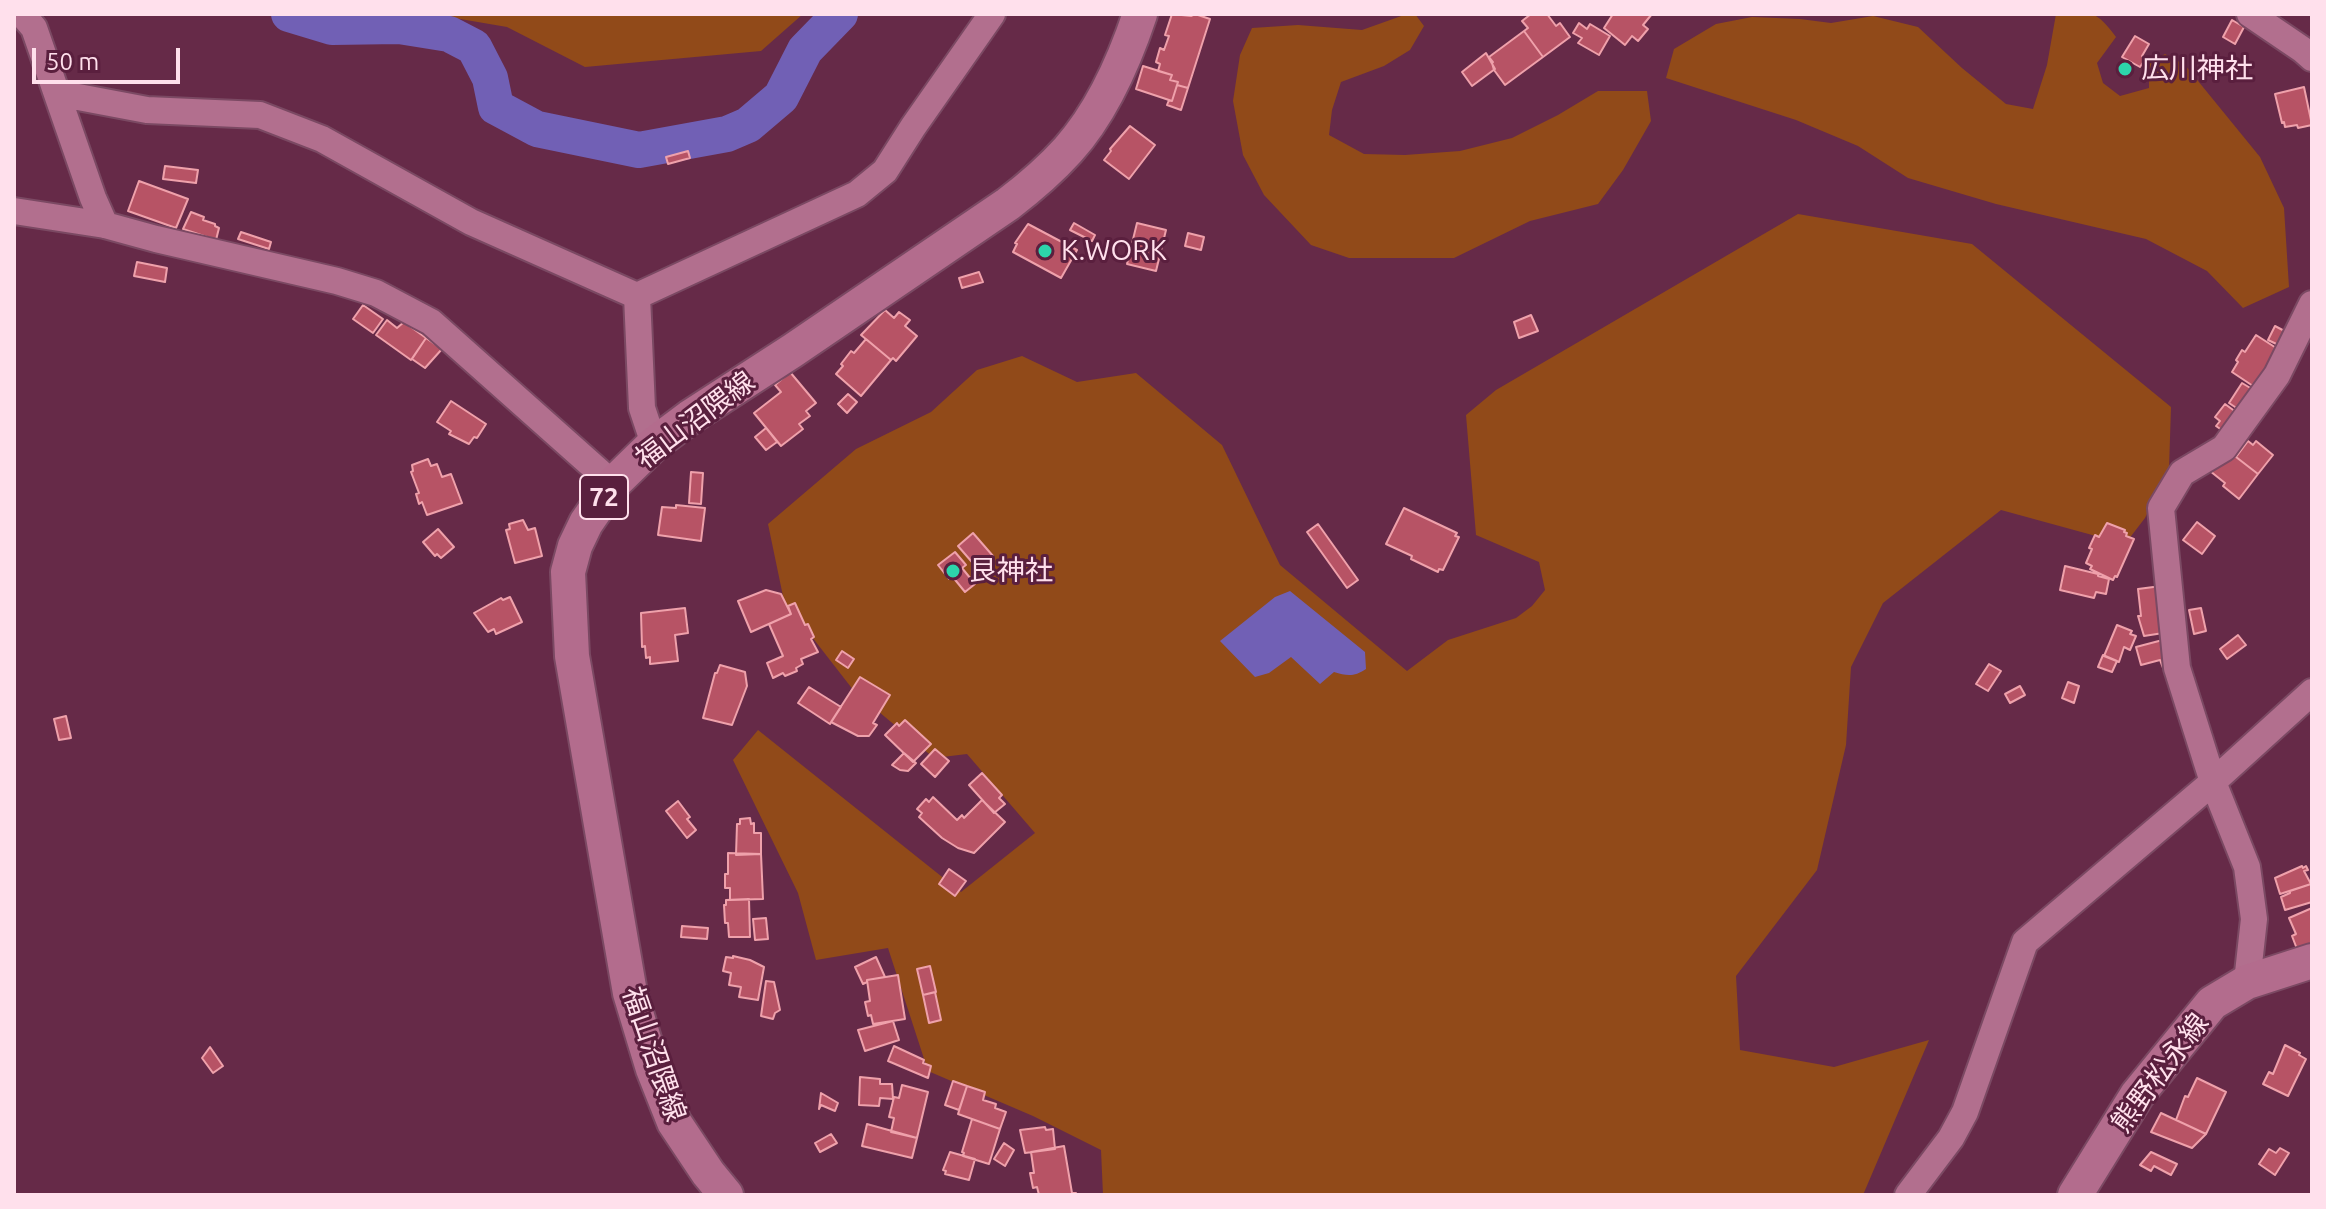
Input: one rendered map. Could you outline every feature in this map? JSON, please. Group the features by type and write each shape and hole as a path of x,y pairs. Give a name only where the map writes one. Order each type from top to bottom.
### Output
{"main road":[{"name":"福山沼隈線","path":"726,1195 674,1122 653,1069 630,993 572,656 568,572 575,546 586,523 613,484 654,444 1023,193 1068,150 1090,121 1127,53 1140,14"},
{"name":"熊野松永線","path":"2075,1195 2137,1095 2212,1003 2247,982 2312,961"}],"street":[{"path":"22,14 34,28 105,225"},
{"path":"57,93 147,110 260,115 322,139 471,222 637,296 847,199 885,171 992,14"},
{"path":"2250,14 2312,58"},
{"path":"14,211 105,225 376,293 431,322 613,484"},
{"path":"637,296 642,408 654,444"},
{"path":"2247,982 2254,919 2247,867 2213,782 2177,668 2161,508 2182,473 2224,448 2277,375 2312,304"},
{"path":"1908,1195 1951,1138 1965,1112 2025,942 2213,782 2312,692"}],"shaded area":[{"path":"431,14 803,14 761,51 585,67 507,27"},
{"path":"1415,14 1424,26 1410,50 1384,66 1341,82 1332,110 1329,135 1364,154 1460,151 1512,138 1598,91 1647,91 1651,121 1623,170 1598,204 1530,221 1454,258 1349,258 1311,245 1264,195 1243,155 1233,101 1240,55 1252,28 1298,25 1362,30"},
{"path":"2056,14 2091,14 2109,27 2116,37 2097,63 2103,83 2120,96 2149,88 2149,63 2165,54 2185,65 2260,157 2284,208 2289,287 2243,308 2207,271 2146,239 1996,204 1908,178 1858,146 1796,120 1666,78 1674,49 1716,24 1752,17 1831,23 1873,16 1918,27 2006,104 2033,109 2047,65"},
{"path":"1798,214 1972,244 2171,407 2169,469 2145,518 2125,544 2001,510 1883,603 1851,667 1846,745 1817,870 1736,976 1740,1050 1834,1067 1929,1040 1863,1195 1103,1195 1101,1150 1033,1116 928,1071 888,948 816,960 798,893 733,760 758,730 961,892 1035,833 967,754 934,758 854,691 784,601 768,524 856,449 931,412 977,370 1022,356 1077,382 1136,373 1222,445 1280,565 1407,671 1448,640 1516,618 1532,606 1545,590 1539,562 1476,535 1466,415 1496,390"},
{"path":"1290,591 1365,652 1366,669 1350,675 1334,672 1320,684 1291,657 1269,673 1255,677 1220,641 1275,597"}],"building":[{"path":"1172,14 1195,14 1210,19 1188,88 1170,80 1172,75 1158,71 1160,64 1156,62 1160,48 1164,50 1169,36 1165,35"},
{"path":"1531,14 1547,14 1556,26 1560,23 1570,37 1543,57 1524,31 1528,28 1522,21"},
{"path":"1613,14 1652,14 1643,25 1648,29 1638,41 1632,36 1625,45 1604,28"},
{"path":"2232,20 2244,27 2235,44 2223,37"},
{"path":"1579,23 1587,29 1590,24 1610,36 1599,55 1578,43 1582,38 1573,33"},
{"path":"1524,31 1543,57 1505,85 1489,57"},
{"path":"2135,36 2149,44 2140,67 2122,57"},
{"path":"1486,53 1495,69 1472,86 1462,72"},
{"path":"1143,66 1172,75 1170,80 1178,82 1172,101 1136,89"},
{"path":"1177,85 1188,88 1181,110 1167,105 1169,100 1172,101"},
{"path":"2304,87 2312,125 2285,127 2275,94"},
{"path":"1130,126 1155,145 1129,179 1104,160"},
{"path":"688,151 690,158 668,164 666,157"},
{"path":"165,166 198,170 196,183 163,179"},
{"path":"139,181 188,199 176,228 128,211"},
{"path":"191,212 219,228 216,240 183,229"},
{"path":"1074,223 1095,235 1092,241 1070,230"},
{"path":"1137,223 1166,230 1156,271 1127,264"},
{"name":"K.WORK","path":"1028,224 1077,250 1061,278 1013,252 1015,243"},
{"path":"241,232 271,242 269,249 238,239"},
{"path":"1188,233 1204,237 1201,250 1185,246"},
{"path":"137,262 167,268 165,282 134,276"},
{"path":"979,272 983,282 962,288 959,278"},
{"path":"363,305 383,319 373,333 353,319"},
{"path":"885,310 894,318 899,312 910,320 905,326 917,336 896,361 861,335"},
{"path":"1531,315 1538,331 1519,338 1514,322"},
{"path":"387,320 397,328 404,322 426,338 411,360 376,335"},
{"path":"2275,326 2292,335 2287,349 2268,340"},
{"path":"2256,335 2284,353 2259,390 2232,372 2242,350 2245,352"},
{"path":"426,338 442,349 425,368 412,359"},
{"path":"866,339 891,360 861,396 836,374 851,351 854,353"},
{"path":"790,372 816,403 806,411 810,416 799,424 803,429 781,446 754,413 781,392 775,385"},
{"path":"2242,383 2257,392 2244,413 2229,403"},
{"path":"848,394 857,402 847,413 838,404"},
{"path":"451,401 486,424 469,444 449,434 451,431 437,422"},
{"path":"2225,404 2240,415 2226,433 2216,426 2220,421 2215,417"},
{"path":"766,428 777,442 766,450 755,437"},
{"path":"2248,441 2253,445 2256,441 2273,455 2258,474 2236,457"},
{"path":"2227,450 2258,474 2239,499 2210,471"},
{"path":"428,459 431,466 437,464 442,477 451,474 462,503 427,515 422,502 419,504 416,494 419,493 411,472 412,465"},
{"path":"691,472 703,473 701,504 689,503"},
{"path":"676,505 705,508 701,541 658,535 662,507 676,508"},
{"path":"1404,508 1457,533 1455,536 1459,537 1443,570 1439,569 1438,572 1386,544"},
{"path":"523,520 528,530 535,528 542,556 515,563 506,530 510,529 509,524"},
{"path":"2197,522 2215,536 2202,554 2183,540"},
{"path":"2107,523 2125,530 2126,536 2134,539 2113,580 2090,569 2092,566 2086,563 2095,535 2099,537"},
{"path":"1318,524 1358,580 1347,588 1307,532"},
{"path":"438,529 454,547 441,558 437,554 435,556 423,542"},
{"path":"973,533 993,556 978,569 958,546"},
{"path":"955,552 966,565 962,568 975,584 965,592 938,565"},
{"path":"2065,566 2109,579 2106,594 2096,592 2094,598 2060,590"},
{"path":"2169,585 2176,631 2144,636 2138,616 2141,616 2138,589"},
{"path":"766,590 781,594 791,614 751,632 738,601"},
{"path":"510,597 522,622 496,634 494,629 488,632 474,613 501,598"},
{"path":"795,603 805,625 808,624 818,652 801,659 803,664 796,668 797,671 773,678 767,663 783,656 769,624 791,614 788,606"},
{"path":"685,608 688,633 675,635 678,661 650,664 645,646 642,647 641,613"},
{"path":"2201,608 2206,631 2194,634 2189,610"},
{"path":"2117,625 2136,636 2130,650 2124,647 2119,662 2104,656"},
{"path":"2238,635 2246,645 2227,659 2220,649"},
{"path":"2174,637 2181,663 2163,668 2160,660 2141,665 2136,647"},
{"path":"842,651 854,659 848,668 836,660"},
{"path":"2103,655 2117,661 2112,672 2098,667"},
{"path":"1989,664 2001,671 1988,691 1976,684"},
{"path":"720,665 745,672 747,686 732,725 703,718"},
{"path":"860,677 890,695 869,736 858,736 831,722"},
{"path":"2068,682 2079,686 2074,703 2062,698"},
{"path":"2020,686 2025,695 2010,703 2005,694"},
{"path":"809,687 841,707 830,724 798,703"},
{"path":"66,716 71,738 59,740 54,719"},
{"path":"905,720 931,744 913,762 885,735"},
{"path":"935,749 949,761 935,777 921,764"},
{"path":"904,753 916,763 908,771 892,765"},
{"path":"982,773 1002,795 999,798 1005,804 994,813 969,785"},
{"path":"933,797 957,820 962,815 964,818 982,800 1005,822 974,853 958,848 919,817 922,813 917,809 926,799 929,802"},
{"path":"678,801 696,830 687,838 666,811"},
{"path":"750,818 751,824 754,823 754,833 761,833 761,854 736,855 737,824 740,824 740,819"},
{"path":"728,853 761,854 763,899 730,900 730,888 725,888"},
{"path":"2302,866 2308,870 2304,871 2311,884 2280,894 2275,878"},
{"path":"949,869 966,881 955,896 939,884"},
{"path":"2311,884 2312,902 2285,910 2281,897"},
{"path":"749,899 750,937 729,937 728,923 725,923 726,900"},
{"path":"2312,908 2312,943 2297,949 2292,936 2296,934 2289,918"},
{"path":"766,918 768,939 755,940 753,919"},
{"path":"682,926 708,928 707,939 681,937"},
{"path":"733,956 764,967 758,1000 739,997 741,987 729,985 731,973 723,971 726,957"},
{"path":"876,957 885,977 867,980 863,984 855,967"},
{"path":"930,966 936,992 923,995 917,969"},
{"path":"898,975 905,1019 873,1024 865,1002 870,1001 867,980"},
{"path":"766,981 774,982 780,1010 773,1019 761,1016"},
{"path":"935,992 941,1020 929,1023 923,995"},
{"path":"893,1021 899,1040 865,1051 858,1030"},
{"path":"2285,1045 2306,1059 2288,1096 2263,1084 2269,1072 2273,1074"},
{"path":"894,1046 931,1066 928,1078 888,1061"},
{"path":"210,1047 223,1066 213,1073 202,1058"},
{"path":"860,1077 880,1079 880,1084 892,1084 893,1099 880,1098 879,1106 859,1105"},
{"path":"2197,1078 2226,1092 2206,1134 2176,1120 2185,1096 2188,1097"},
{"path":"953,1081 967,1086 959,1110 945,1105"},
{"path":"902,1085 928,1092 917,1138 891,1132 894,1118 889,1117 894,1097 899,1098"},
{"path":"967,1086 985,1092 983,1100 996,1104 995,1108 1006,1112 1000,1129 958,1114"},
{"path":"821,1093 838,1103 835,1111 821,1105 819,1109"},
{"path":"2161,1113 2206,1134 2192,1148 2151,1132"},
{"path":"972,1119 1000,1129 989,1164 963,1156"},
{"path":"867,1124 917,1138 912,1158 862,1146"},
{"path":"1045,1127 1046,1130 1053,1129 1055,1149 1025,1153 1020,1130"},
{"path":"831,1134 837,1143 820,1152 815,1143"},
{"path":"1004,1143 1014,1150 1005,1166 994,1159"},
{"path":"1064,1146 1072,1193 1076,1195 1039,1195 1037,1187 1033,1188 1030,1173 1034,1173 1031,1152"},
{"path":"2280,1148 2289,1153 2275,1175 2259,1164 2269,1149 2276,1153"},
{"path":"950,1152 975,1159 969,1180 945,1174 943,1170"},
{"path":"2151,1152 2177,1164 2171,1175 2154,1166 2151,1171 2140,1165"}],"waterway":[{"path":"289,14 332,27 399,26 449,34 474,47 490,78 496,107 537,129 639,150 727,134 748,125 781,97 805,50 840,14"}],"place":[{"name":"広川神社","path":"2125,69"},
{"name":"K.WORK","path":"1045,251"},
{"name":"艮神社","path":"953,571"}]}
